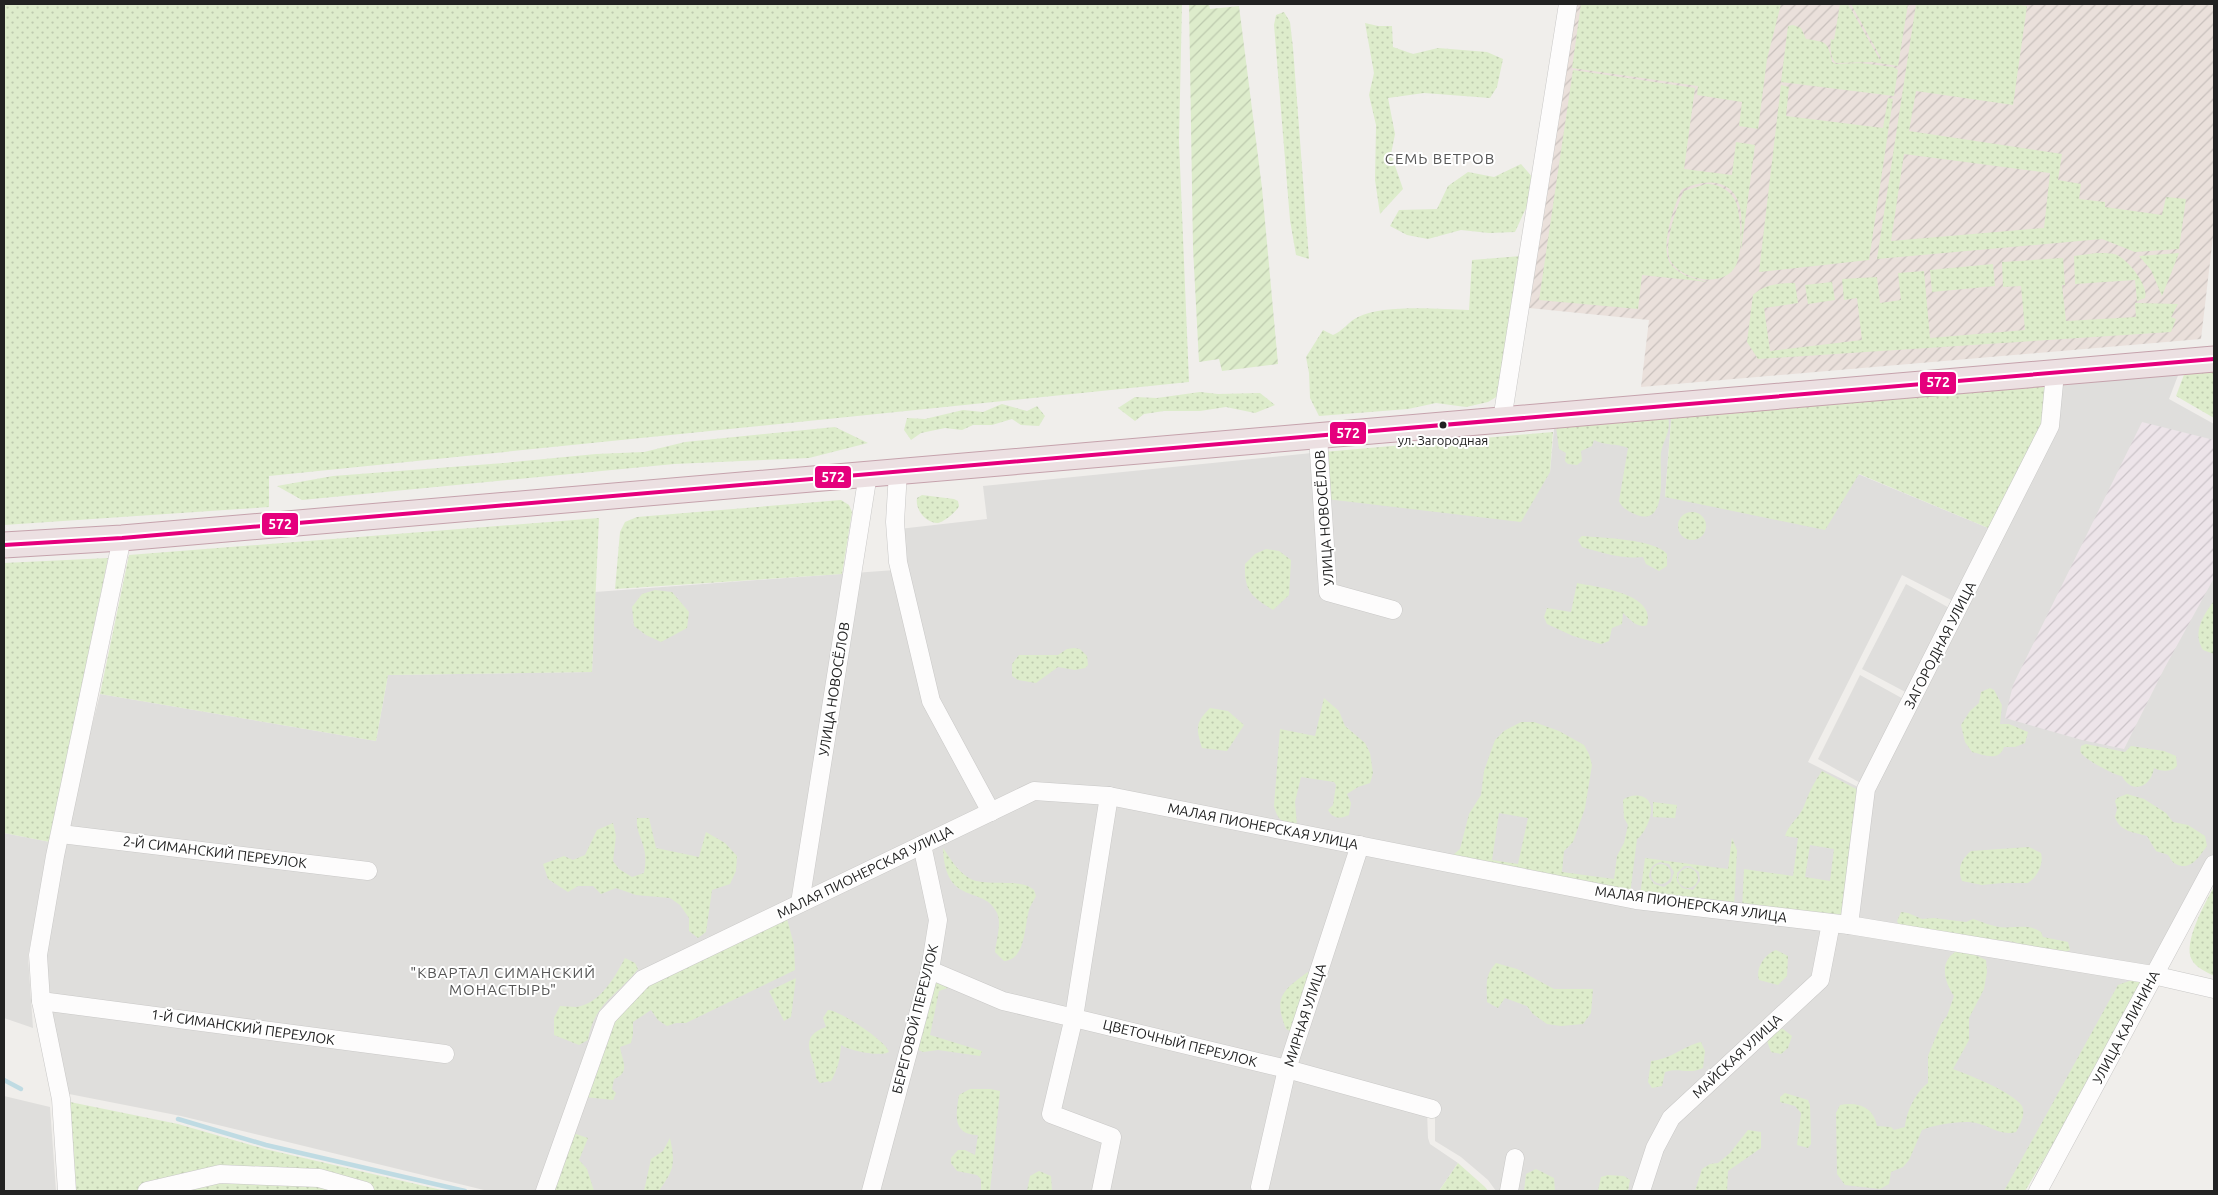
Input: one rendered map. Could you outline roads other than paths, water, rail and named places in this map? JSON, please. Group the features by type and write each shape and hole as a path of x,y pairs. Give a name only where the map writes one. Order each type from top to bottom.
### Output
{"highway":[{"path":"4,544 122,538 2214,359"}],"street":[{"path":"1502,420 1568,4"},
{"name":"ЗАГОРОДНАЯ УЛИЦА","path":"1849,925 1866,790 2050,426 2055,373"},
{"name":"УЛИЦА НОВОСЁЛОВ","path":"1318,436 1328,592 1393,610"},
{"path":"898,472 894,522 898,562 931,702 991,812"},
{"name":"УЛИЦА НОВОСЁЛОВ","path":"800,904 868,474"},
{"path":"67,1191 61,1099 41,1001 38,955 122,538"},
{"name":"МАЛАЯ ПИОНЕРСКАЯ УЛИЦА","path":"545,1191 607,1017 643,979 1034,791 1109,796 1636,900 1849,925 2153,975 2214,989"},
{"path":"1100,1191 1112,1137 1051,1114 1074,1017 1109,796"},
{"name":"2-Й СИМАНСКИЙ ПЕРЕУЛОК","path":"61,834 368,871"},
{"name":"БЕРЕГОВОЙ ПЕРЕУЛОК","path":"871,1191 930,970 938,920 922,845"},
{"name":"МИРНАЯ УЛИЦА","path":"1260,1186 1287,1069 1360,845"},
{"name":"УЛИЦА КАЛИНИНА","path":"2038,1191 2214,864"},
{"name":"МАЙСКАЯ УЛИЦА","path":"1641,1191 1655,1148 1671,1118 1820,980 1831,923"},
{"name":"ЦВЕТОЧНЫЙ ПЕРЕУЛОК","path":"930,970 1003,1001 1287,1069 1432,1109"},
{"name":"1-Й СИМАНСКИЙ ПЕРЕУЛОК","path":"41,1001 445,1054"},
{"path":"1509,1191 1515,1158"},
{"path":"147,1191 220,1174 319,1178 365,1191"}],"waterway":[{"path":"4,1080 21,1089"},
{"path":"178,1119 266,1145 465,1191"}],"place":[{"name":"ул. Загородная","path":"1443,425"}],"district":[{"name":"СЕМЬ ВЕТРОВ","path":"1440,158"},
{"name":"\"КВАРТАЛ СИМАНСКИЙ МОНАСТЫРЬ\"","path":"503,980"}]}
